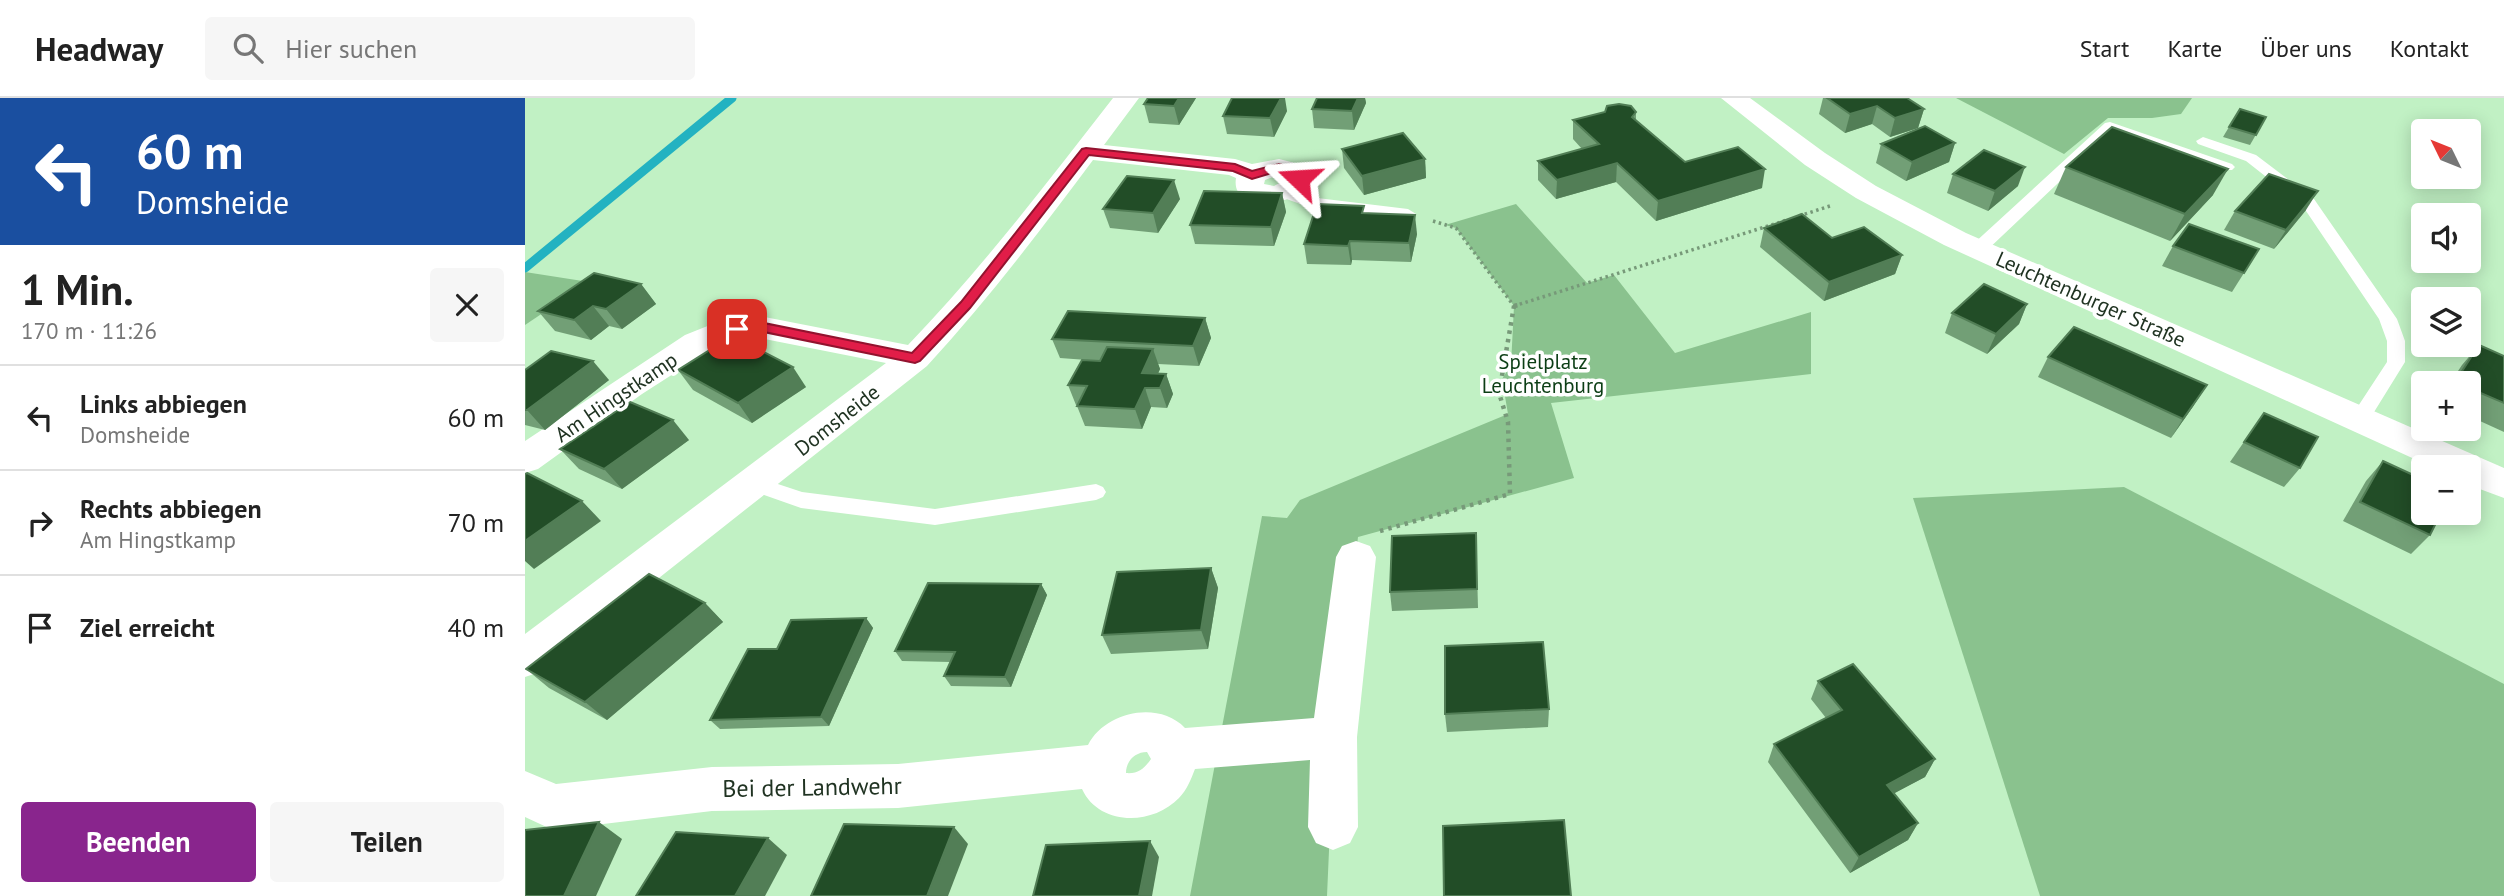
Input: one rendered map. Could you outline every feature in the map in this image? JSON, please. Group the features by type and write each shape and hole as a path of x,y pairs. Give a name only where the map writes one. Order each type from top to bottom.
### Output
{"street":[{"name":"Domsheide","path":"525,659 915,358 965,305 1126,98"},
{"name":"Leuchtenburger Straße","path":"1734,98 1815,159 1866,192 1955,239 2438,455"},
{"path":"1086,152 1235,167 1252,175 1273,168 1293,171 1298,175 1297,184 1284,193"},
{"name":"Am Hingstkamp","path":"525,460 630,386 697,343 720,332 754,326 915,358"},
{"name":"Leuchtenburger Straße","path":"2481,474 2504,484"},
{"path":"1333,827 1334,737 1356,557"},
{"name":"Bei der Landwehr","path":"525,793 553,807 712,789 898,786 1102,765 1101,777 1107,788 1116,795 1131,797 1146,794 1159,786 1171,772 1174,750 1334,737"}],"lane":[{"path":"1978,249 2110,126 2227,167"},
{"path":"2203,141 2251,158 2308,202 2388,319 2396,341 2396,362 2359,420"},
{"path":"1284,193 1306,201 1408,214"},
{"path":"754,484 800,500 935,517 1096,492"}],"path":[{"path":"1514,306 1832,205"},
{"path":"1356,557 1357,537 1510,494 1508,422 1499,393 1514,306 1456,228 1408,214"}],"green space":[{"path":"1956,98 2192,98 2181,114 2152,118 2108,118 2064,154"},
{"name":"Spielplatz Leuchtenburg","path":"1516,204 1587,283 1614,275 1675,353 1811,312 1811,374 1551,403 1574,478 1358,537 1334,737 1327,896 1190,896 1262,516 1287,518 1300,500 1508,414 1502,379 1511,365 1514,306 1456,228 1445,225"},
{"path":"525,272 589,282 525,325"},
{"path":"2124,487 2504,684 2504,896 2040,896 1913,498"}],"building":[{"path":"1148,98 1179,98 1174,106 1144,104"},
{"path":"1232,98 1281,98 1270,118 1223,116"},
{"path":"1317,98 1358,98 1352,111 1312,109"},
{"path":"1827,98 1907,98 1924,109 1895,118 1877,106 1850,114"},
{"path":"1607,106 1631,106 1636,112 1632,117 1685,162 1738,147 1765,169 1658,201 1617,163 1557,180 1538,161 1599,144 1573,120 1605,112"},
{"path":"2240,109 2266,117 2256,135 2229,127"},
{"path":"1925,126 1955,143 1912,162 1881,144"},
{"path":"2112,127 2228,169 2185,214 2066,167"},
{"path":"1403,133 1425,159 1362,176 1342,149"},
{"path":"1984,150 2025,167 1995,191 1953,174"},
{"path":"2269,174 2318,191 2286,230 2235,211"},
{"path":"1127,176 1174,180 1153,213 1103,209"},
{"path":"1204,191 1282,193 1271,227 1190,225"},
{"path":"1317,204 1364,206 1362,213 1415,215 1409,243 1350,241 1348,246 1304,244"},
{"path":"1802,214 1832,238 1864,227 1902,255 1829,282 1764,228"},
{"path":"2189,224 2259,249 2244,273 2173,246"},
{"path":"594,273 641,284 606,309 593,306 574,320 538,311"},
{"path":"1984,284 2027,304 1996,334 1952,313"},
{"path":"1068,311 1205,318 1193,346 1052,339"},
{"path":"2074,327 2207,385 2183,419 2048,357"},
{"path":"732,336 793,367 738,403 678,370"},
{"path":"2481,346 2504,356 2504,403 2481,393 2481,371 2462,371 2471,357 2481,357"},
{"path":"1107,347 1153,349 1142,373 1166,374 1160,388 1145,388 1135,409 1077,406 1087,386 1068,385 1082,360 1100,361"},
{"path":"551,351 593,361 525,410 525,370"},
{"path":"630,402 673,420 604,469 560,449"},
{"path":"2264,413 2318,437 2300,468 2244,442"},
{"path":"2383,461 2411,474 2411,525 2435,525 2430,535 2360,502"},
{"path":"525,474 582,501 525,541"},
{"path":"1476,533 1477,589 1390,592 1392,536"},
{"path":"1211,568 1201,630 1102,635 1117,572"},
{"path":"649,574 705,603 585,702 526,669"},
{"path":"928,583 1041,584 1005,677 944,676 955,652 895,651"},
{"path":"866,618 821,717 710,720 748,649 777,649 791,620"},
{"path":"1543,642 1549,709 1445,714 1445,646"},
{"path":"1853,664 1935,759 1887,785 1918,823 1859,857 1774,744 1842,710 1818,681"},
{"path":"1564,820 1571,896 1444,896 1443,826"},
{"path":"599,822 564,896 525,896 525,830"},
{"path":"844,824 954,827 927,896 811,896"},
{"path":"676,832 768,838 735,896 636,896"},
{"path":"1150,841 1139,896 1033,896 1046,845"}],"waterway":[{"path":"525,268 732,98"}],"route":[{"path":"737,329 754,326 915,358 1009,253 1086,152 1235,167 1252,175 1279,167 1293,171 1299,179"}]}
